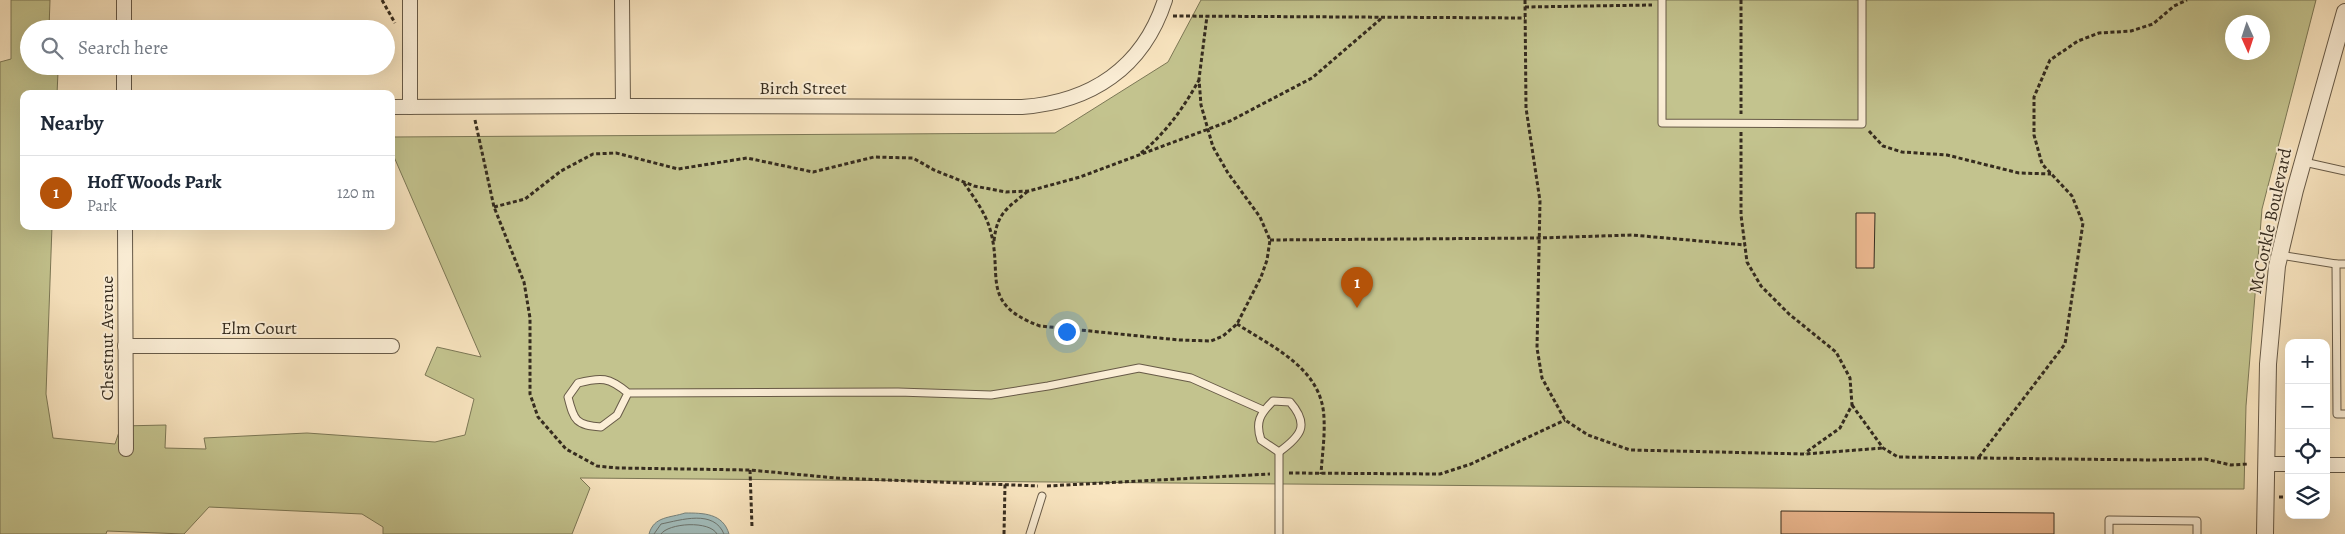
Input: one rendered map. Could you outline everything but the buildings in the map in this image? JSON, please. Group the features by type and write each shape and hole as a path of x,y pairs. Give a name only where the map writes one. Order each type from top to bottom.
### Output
{"street":[{"path":"124,0 124,20"},
{"path":"410,0 410,107"},
{"path":"622,0 623,106"},
{"name":"Birch Street","path":"395,107 1046,106 1071,99 1095,89 1132,60 1149,37 1160,16 1165,0"},
{"name":"McCorkle Boulevard","path":"2265,534 2270,319 2280,255 2302,162 2345,12"},
{"path":"124,75 124,90"},
{"name":"Chestnut Avenue","path":"125,230 126,449"},
{"name":"Elm Court","path":"125,346 392,346"},
{"path":"2267,464 2285,464"},
{"path":"2330,465 2345,464"}],"lane":[{"path":"1662,2 1662,123 1862,124 1862,0"},
{"path":"2302,162 2345,171"},
{"path":"2280,255 2345,264"},
{"path":"2336,264 2337,414 2345,414"},
{"path":"628,393 616,415 601,427 584,426 573,416 568,397 578,383 596,378 614,381 628,393 898,392 990,395 1139,368 1190,378 1263,410"},
{"path":"1273,401 1290,402 1300,414 1302,427 1295,440 1279,452 1261,440 1257,427 1263,410 1273,401"},
{"path":"1279,452 1279,534"},
{"path":"1030,534 1042,496"},
{"path":"2109,534 2109,520 2197,521 2197,534"}],"path":[{"path":"1525,0 1526,108 1540,201 1537,348 1542,378 1565,420 1588,435 1630,450 1805,454 1883,448"},
{"path":"1741,0 1741,215 1747,262 1761,286 1789,314 1836,352 1850,378 1852,405 1883,448 1898,457 2150,460 2205,458 2231,464 2249,464"},
{"path":"1979,457 2065,344 2083,223 2072,196 2042,164 2034,135 2034,97 2050,60 2078,41 2099,33 2131,31 2153,24 2174,6 2187,0"},
{"path":"1525,6 1662,2"},
{"path":"1160,16 1525,18"},
{"path":"964,182 989,224 994,244 998,294 1007,307 1020,319 1040,326 1179,340 1211,342 1223,336 1237,324 1261,277 1268,260 1270,240 1260,217 1228,173 1213,147 1200,105 1199,79 1207,16"},
{"path":"494,207 525,199 561,171 593,154 616,153 678,169 747,158 813,172 874,157 913,158 934,170 974,186 1006,192 1029,190 1080,178 1230,121 1312,78 1383,17"},
{"path":"1138,156 1169,126 1188,100 1199,79"},
{"path":"472,107 494,207 524,282 531,326 530,394 538,417 566,449 597,466 750,470 836,478 1044,486 1279,473 1440,474 1471,464 1565,420"},
{"path":"1862,124 1883,146 1902,152 1947,155 2019,173 2051,174"},
{"path":"994,244 996,225 1000,217 1005,210 1029,190"},
{"path":"1270,240 1539,238 1632,235 1745,245"},
{"path":"1237,324 1298,363 1316,384 1324,418 1321,474"},
{"path":"1805,454 1840,428 1852,405"},
{"path":"750,470 752,527"},
{"path":"1004,534 1005,484"}],"green space":[{"path":"11,0 50,0 49,20 20,20 20,75 58,75 57,90 20,90 20,230 52,230 46,394 53,438 115,444 121,426 166,425 165,448 206,449 204,438 307,433 435,442 465,435 474,399 425,375 437,347 481,357 395,159 395,137 1055,133 1168,62 1201,0 2316,0 2262,209 2246,406 2244,489 1876,489 580,478 590,488 572,534 383,534 383,527 362,514 209,507 184,534 107,531 106,534 0,534 0,62 11,59"}],"water":[{"path":"685,513 699,513 717,518 726,527 729,534 649,534 651,528 659,521"}],"place":[{"name":"Hoff Woods Park","path":"1357,308"}]}
